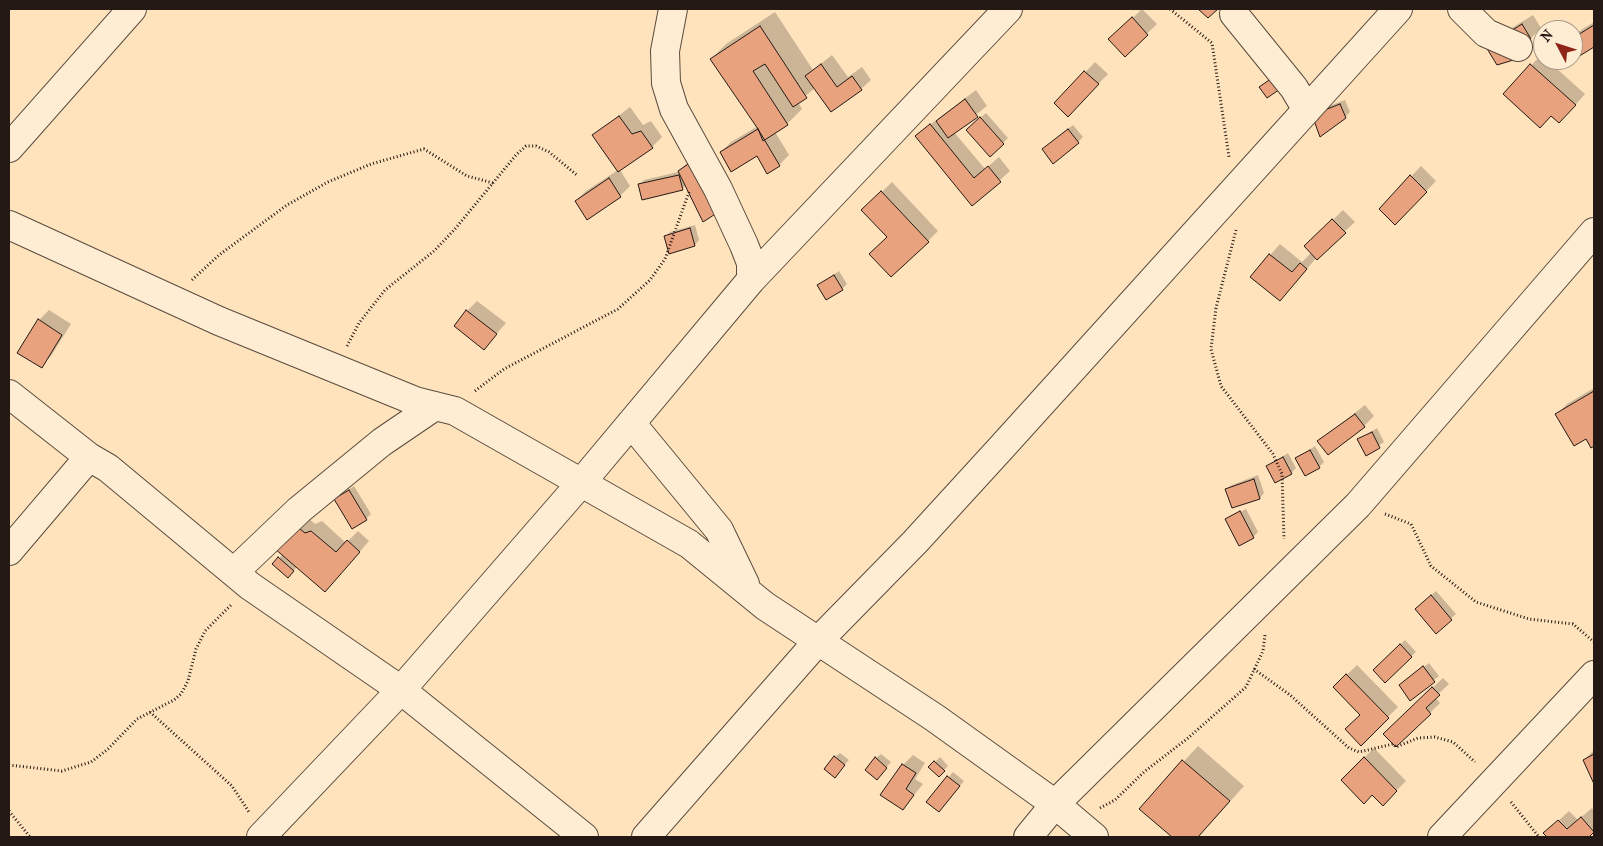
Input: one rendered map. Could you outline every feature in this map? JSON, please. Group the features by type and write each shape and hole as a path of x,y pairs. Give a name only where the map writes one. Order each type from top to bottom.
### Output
{"street":[{"path":"9,148 132,9"},
{"path":"673,9 665,52 666,83 674,109 718,189 744,245 751,263 751,280"},
{"path":"646,837 818,641 915,542 1398,9"},
{"path":"1462,9 1486,33 1518,47"},
{"path":"262,837 401,690 581,483 751,280 1006,10"},
{"path":"1234,14 1294,88 1307,110"},
{"path":"9,225 171,299 337,370 415,401 445,409 581,483 689,544 750,593 818,641 935,718 1055,804 1085,829"},
{"path":"1028,837 1055,804 1358,505 1594,232"},
{"path":"9,394 89,457 108,468 242,579 401,690 584,837"},
{"path":"242,579 299,510 382,442 445,409"},
{"path":"631,423 719,530 750,593"},
{"path":"9,551 89,457"},
{"path":"1442,837 1594,675"}],"path":[{"path":"1170,9 1212,44 1229,146 1228,198"},
{"path":"337,370 359,323 385,290 430,255 455,229 516,155 526,146 536,146 549,152 578,176"},
{"path":"171,299 219,255 287,205 328,182 371,164 424,150 467,176 493,183"},
{"path":"445,409 479,388 504,369 618,309 650,280 665,259 669,243 681,218 690,186 702,159"},
{"path":"1236,229 1216,308 1211,349 1220,386 1274,454 1282,474 1284,577"},
{"path":"1358,505 1411,524 1431,566 1476,602 1529,619 1573,624 1594,642"},
{"path":"9,765 62,771 76,768 91,762 108,748 137,718 174,700 181,694 188,681 196,649 205,630 242,579"},
{"path":"1085,829 1144,772 1188,738 1246,687 1263,651 1267,627"},
{"path":"1254,668 1290,694 1349,748 1359,752 1392,744 1396,748 1418,738 1436,737 1453,742 1468,754 1539,837"},
{"path":"150,712 232,786 262,837"},
{"path":"9,811 30,837"}],"building":[{"path":"1198,9 1218,9 1208,18"},
{"path":"1132,17 1148,35 1125,57 1108,39"},
{"path":"1522,24 1531,39 1521,46 1520,58 1497,65 1486,47"},
{"path":"1594,25 1594,47 1583,54 1583,32"},
{"path":"760,26 807,98 793,107 765,64 753,71 788,125 763,141 758,129 710,59"},
{"path":"821,64 837,87 852,76 862,90 831,112 805,76"},
{"path":"1530,64 1533,70 1537,70 1576,105 1559,123 1551,116 1540,128 1503,94"},
{"path":"1084,71 1099,84 1068,117 1054,103"},
{"path":"1278,74 1286,85 1267,98 1259,87"},
{"path":"965,99 978,117 948,138 936,121"},
{"path":"1340,104 1346,118 1320,137 1312,115"},
{"path":"619,116 632,134 641,131 653,148 618,172 592,135"},
{"path":"980,117 1004,144 990,157 966,130"},
{"path":"930,124 974,178 988,166 1001,182 972,206 915,136"},
{"path":"758,129 780,166 767,174 757,156 731,172 720,152"},
{"path":"1068,129 1079,143 1053,164 1042,149"},
{"path":"694,160 720,211 703,222 678,171"},
{"path":"679,175 683,190 642,200 638,184"},
{"path":"1410,175 1427,192 1395,225 1379,209"},
{"path":"609,178 621,197 587,220 575,201"},
{"path":"881,191 929,242 891,277 869,254 887,237 861,210"},
{"path":"1332,219 1346,233 1317,260 1304,246"},
{"path":"690,228 695,246 669,254 664,236"},
{"path":"1269,254 1292,272 1300,263 1307,269 1280,301 1250,277"},
{"path":"834,275 843,290 826,300 817,285"},
{"path":"466,310 497,334 484,350 454,326"},
{"path":"38,319 62,335 42,368 17,353"},
{"path":"1594,391 1594,446 1591,448 1586,439 1574,446 1555,414"},
{"path":"1355,414 1365,427 1328,455 1317,441"},
{"path":"1372,432 1380,448 1366,456 1357,439"},
{"path":"1310,450 1320,468 1305,476 1295,458"},
{"path":"1283,457 1292,474 1275,483 1266,466"},
{"path":"1254,479 1260,499 1232,508 1225,489"},
{"path":"349,490 367,520 352,529 334,499"},
{"path":"1240,511 1254,538 1239,546 1225,519"},
{"path":"294,524 305,533 311,531 336,552 347,540 360,552 325,592 274,548"},
{"path":"278,557 294,571 288,578 272,564"},
{"path":"1431,595 1452,620 1436,634 1415,609"},
{"path":"1400,644 1412,657 1385,683 1373,670"},
{"path":"1423,666 1435,682 1410,701 1399,685"},
{"path":"1346,674 1389,718 1361,746 1345,729 1360,715 1333,687"},
{"path":"1432,687 1440,695 1426,708 1431,714 1396,747 1383,734"},
{"path":"1594,754 1594,784 1583,760"},
{"path":"834,756 845,765 835,778 824,769"},
{"path":"875,757 887,768 877,780 865,770"},
{"path":"1364,757 1397,791 1383,806 1372,795 1364,804 1341,780"},
{"path":"1182,760 1230,801 1198,837 1172,837 1139,809"},
{"path":"934,761 945,771 939,777 928,767"},
{"path":"902,764 916,773 906,789 914,795 903,810 880,795"},
{"path":"947,776 960,786 939,812 926,802"},
{"path":"1581,817 1594,832 1589,837 1547,837 1543,833 1558,820 1567,829"}]}
